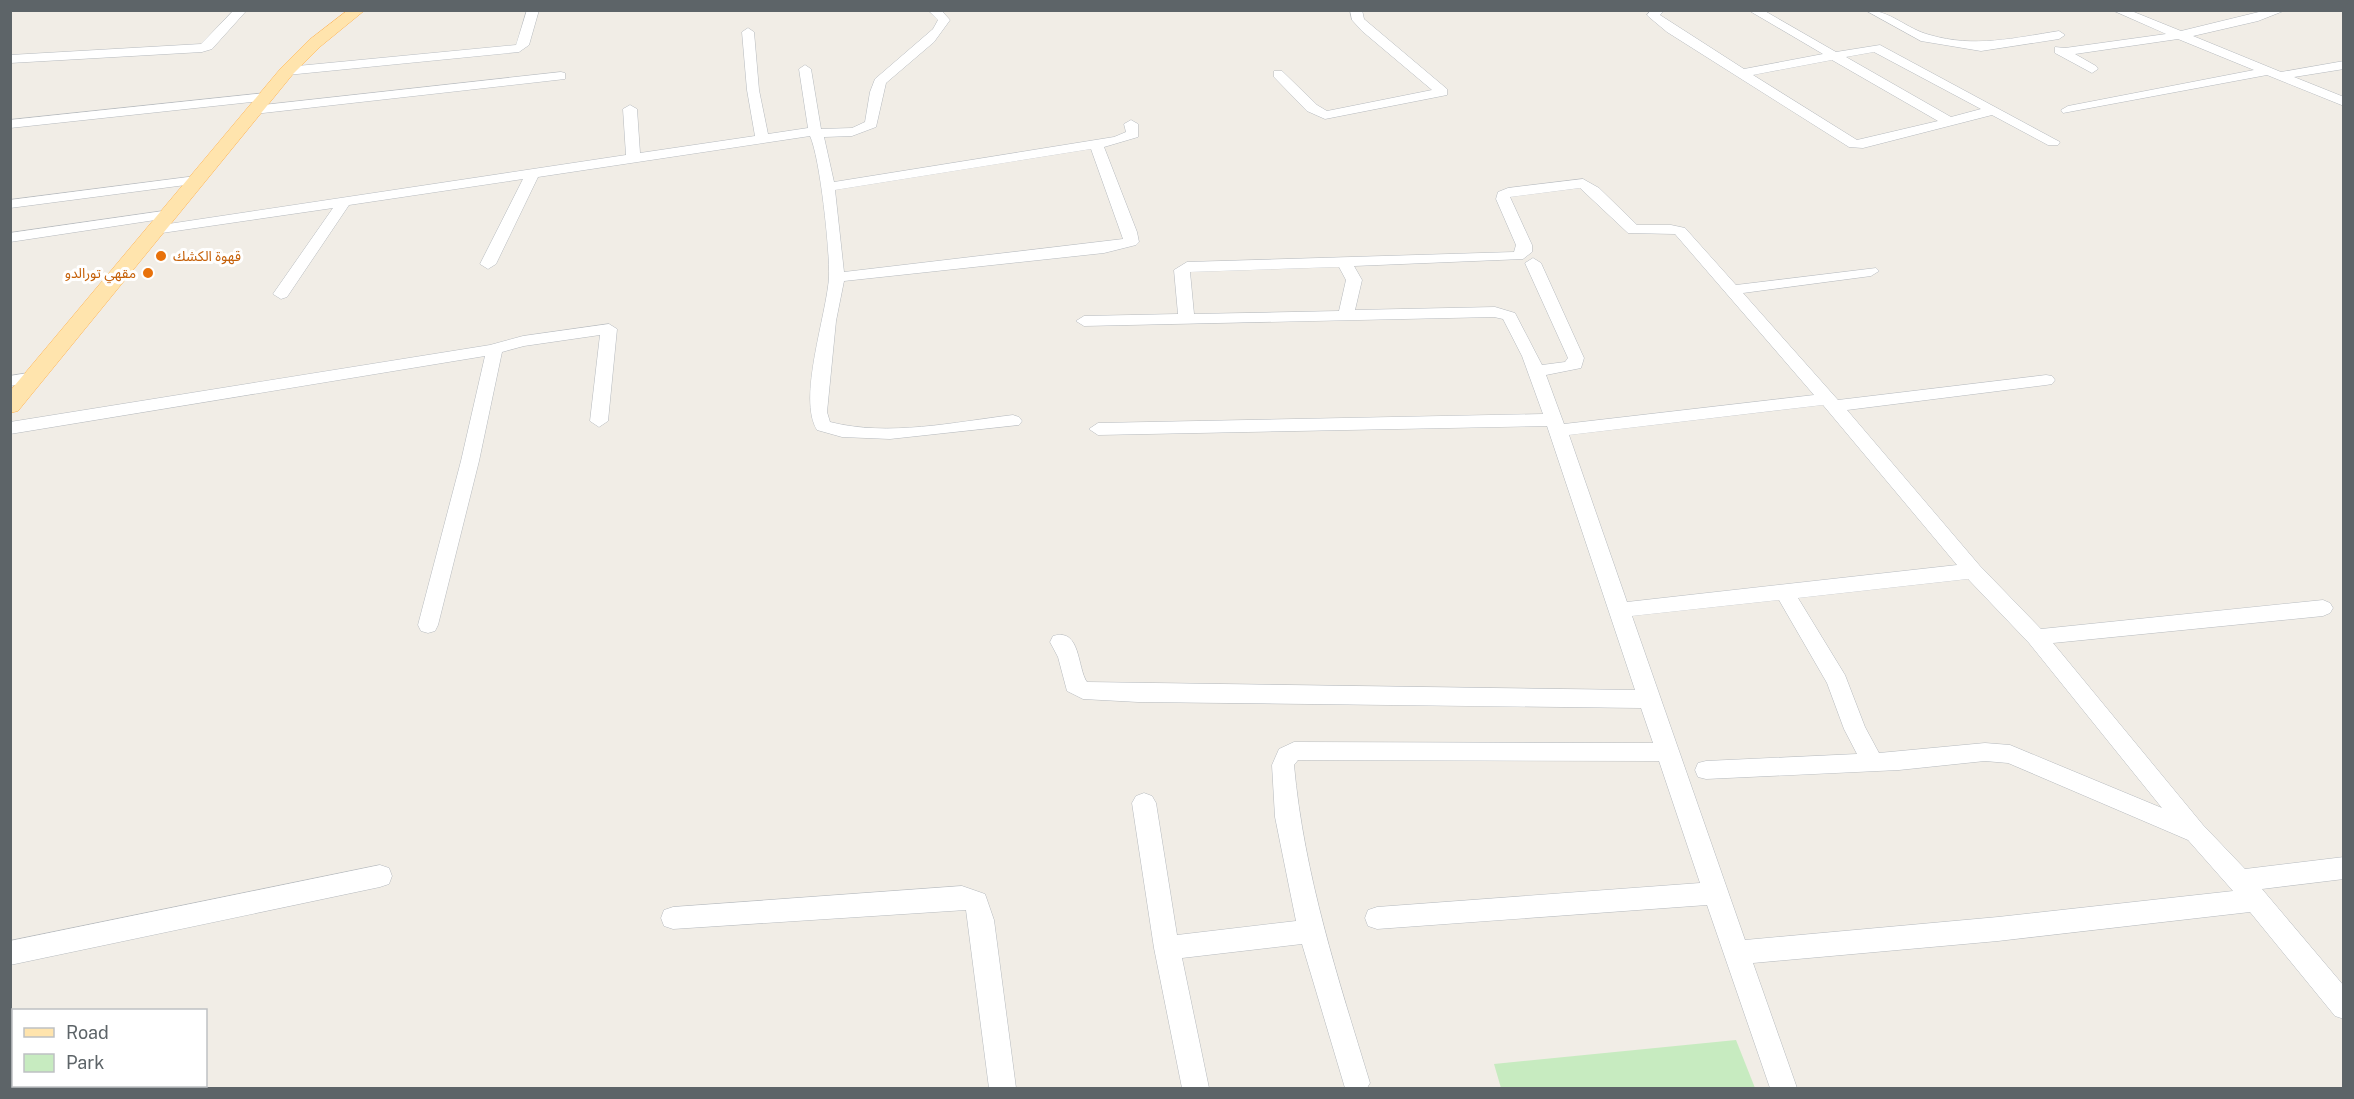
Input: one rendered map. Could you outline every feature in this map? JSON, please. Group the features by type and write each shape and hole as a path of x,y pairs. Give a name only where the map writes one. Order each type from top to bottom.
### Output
{"main road":[{"path":"10,406 287,71 315,43 357,10"}],"street":[{"path":"10,59 202,48 208,46 241,10"},
{"path":"287,71 519,48 523,45 533,10"},
{"path":"155,230 762,139 815,132 854,131 871,124 879,84 884,77 914,55 940,27 944,20 934,10"},
{"path":"1278,74 1312,108 1325,115 1431,97 1442,92 1366,28 1356,10"},
{"path":"1658,10 1653,13 1656,19 1854,144 1863,144 1994,110"},
{"path":"1754,10 1948,121"},
{"path":"1871,10 1915,34 1935,40 1981,47 2059,35"},
{"path":"2118,10 2343,102"},
{"path":"2063,52 2177,34 2247,20 2280,10"},
{"path":"748,32 753,90 762,139"},
{"path":"2039,38 2092,69"},
{"path":"1740,74 1871,48 1882,50 2053,142"},
{"path":"2068,110 2274,74 2343,65"},
{"path":"805,69 815,132 828,187 837,277 828,321 818,412 823,426 851,432 894,432 1013,421"},
{"path":"10,124 561,76"},
{"path":"630,109 633,158"},
{"path":"828,187 1128,138 1133,134 1131,124"},
{"path":"837,277 1104,248 1131,242 1130,232 1096,144"},
{"path":"488,264 533,173"},
{"path":"10,204 196,180"},
{"path":"1186,319 1182,270 1187,267 1518,256 1524,252 1524,245 1503,195 1583,183 1633,230 1671,229 1680,231 1974,571 2036,637 2195,832 2240,881 2343,1007"},
{"path":"280,294 344,202"},
{"path":"10,238 170,214"},
{"path":"1344,261 1354,280 1346,316"},
{"path":"1533,263 1576,358 1575,364 1568,368 1536,371"},
{"path":"1732,290 1871,271"},
{"path":"1084,321 1503,313 1509,316 1536,371 1556,425 1621,610 1714,893 1784,1089"},
{"path":"10,428 491,350 545,337 609,329 599,421"},
{"path":"428,625 470,461 494,352 491,350"},
{"path":"10,381 34,377"},
{"path":"1098,429 1556,425 1831,403 2046,380"},
{"path":"1621,610 1974,571"},
{"path":"1785,593 1837,681 1855,729 1873,762"},
{"path":"2036,637 2324,608"},
{"path":"1060,642 1071,661 1075,685 1090,691 1649,699"},
{"path":"1356,1083 1311,931 1287,817 1283,765 1287,756 1294,751 1667,752"},
{"path":"1706,770 1873,762 1985,752 2010,754 2195,832"},
{"path":"1144,802 1167,948 1195,1089"},
{"path":"2240,881 2343,868"},
{"path":"10,953 380,876"},
{"path":"1377,918 1714,893"},
{"path":"673,918 962,897 976,902 982,920 1003,1089"},
{"path":"1735,953 1998,929 2255,900"},
{"path":"1167,948 1311,931"}],"green space":[{"path":"1736,1040 1755,1088 1501,1088 1494,1064"}],"place":[{"name":"قهوة الكشك","path":"161,256"},
{"name":"مقهي تورالدو","path":"148,273"}]}
